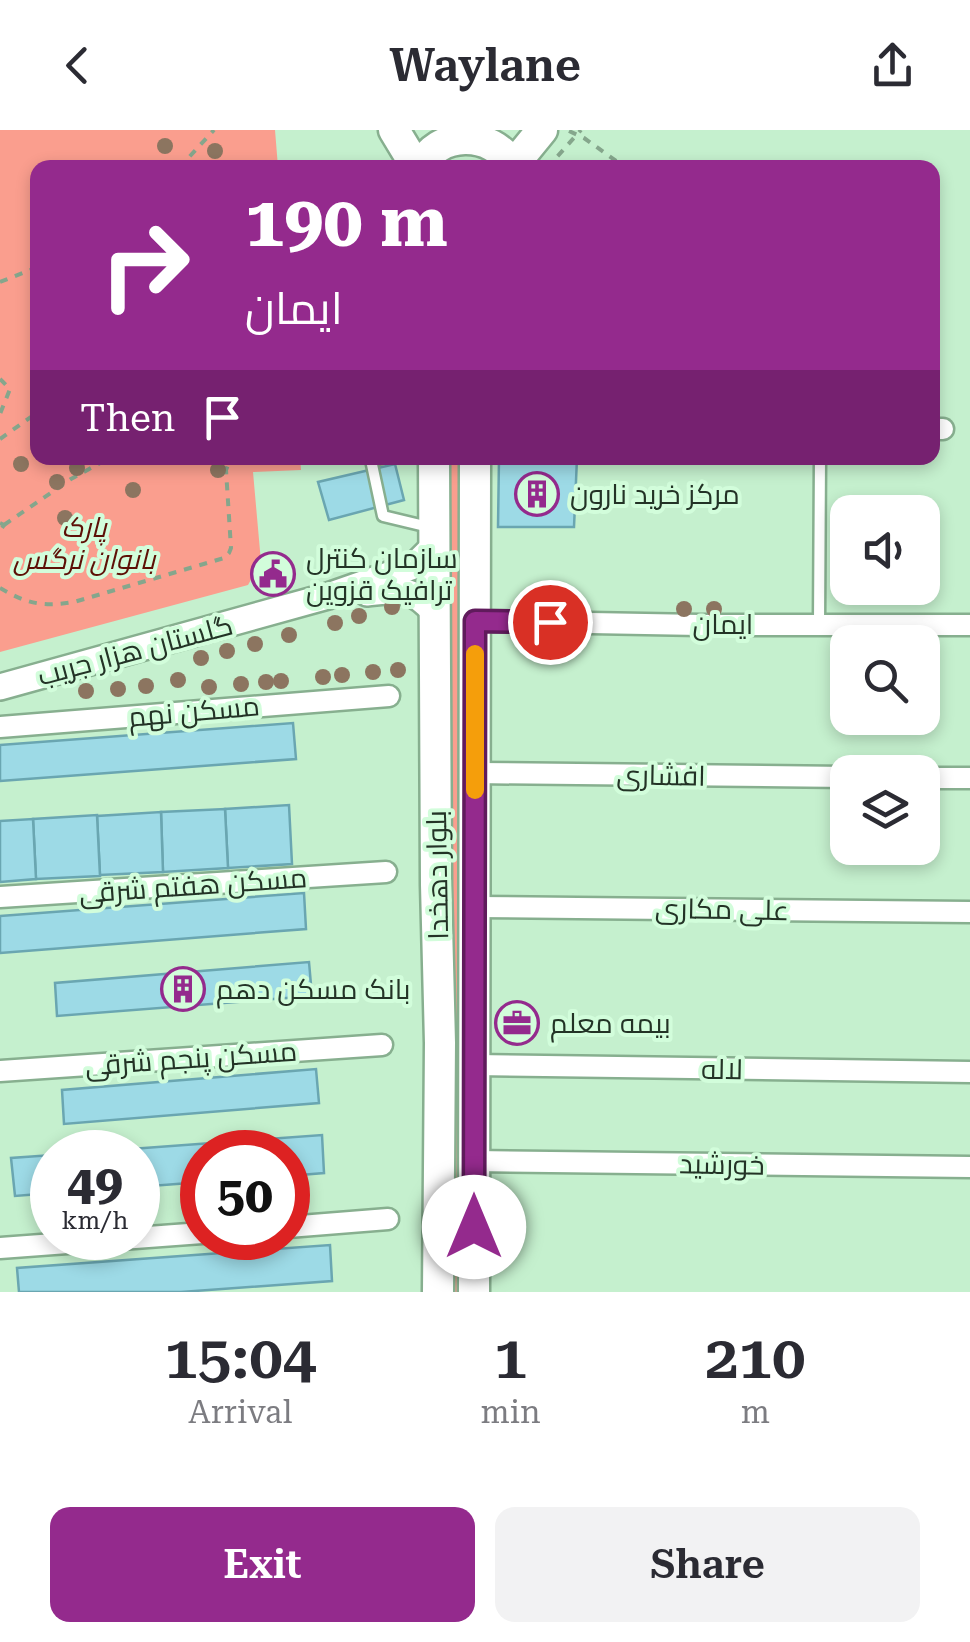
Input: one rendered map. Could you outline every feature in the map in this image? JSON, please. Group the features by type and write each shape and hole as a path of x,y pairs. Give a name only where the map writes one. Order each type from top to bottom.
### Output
{"main road":[{"path":"394,130 413,160"},
{"path":"518,160 550,131"},
{"path":"422,160 437,142 465,132 496,142 509,160"},
{"name":"بلوار دهخدا","path":"434,465 440,1043 438,1292"},
{"name":"بلوار دهخدا","path":"474,1292 475,465"}],"street":[{"path":"328,596 414,566 434,537"},
{"path":"328,596 403,590 421,598 434,612"},
{"name":"گلستان هزار جریب","path":"0,687 328,596"},
{"name":"ایمان","path":"475,621 970,625"},
{"name":"مسکن نهم","path":"0,727 389,696"},
{"name":"افشاری","path":"475,773 830,777"},
{"path":"940,778 970,778"},
{"name":"مسکن هفتم شرقی","path":"0,897 386,872"},
{"name":"علی مکاری","path":"475,906 970,912"},
{"name":"مسکن پنجم شرقی","path":"0,1071 382,1045"},
{"name":"لاله","path":"475,1065 970,1072"},
{"name":"خورشید","path":"474,1161 970,1167"},
{"path":"310,1225 388,1219"},
{"path":"0,1248 180,1235"}],"lane":[{"path":"372,465 383,516 434,537"},
{"path":"819,624 820,465"}],"path":[{"path":"186,160 214,130"},
{"path":"550,131 570,130 615,160"},
{"path":"554,160 581,130"},
{"path":"0,282 30,270"},
{"path":"0,380 10,389 0,414"},
{"path":"0,440 30,418"},
{"path":"1,526 96,465"},
{"path":"0,588 25,601 56,605 224,558 230,548 228,465"}],"green space":[{"name":"پارک بانوان نرگس","path":"0,130 275,130 277,160 30,160 30,465 301,465 301,470 253,472 261,562 248,585 0,652"},
{"path":"434,465 475,465 474,1292 439,1292"}],"building":[{"path":"395,465 404,500 329,520 318,482"},
{"name":"مرکز خرید نارون","path":"499,465 577,465 574,527 498,527"},
{"path":"293,723 296,759 0,781 0,745"},
{"path":"289,805 292,864 228,868 225,809"},
{"path":"225,809 228,868 163,872 161,812"},
{"path":"161,812 163,872 100,875 97,816"},
{"path":"97,815 100,876 36,879 33,819"},
{"path":"33,819 36,879 0,882 0,821"},
{"path":"304,893 306,929 0,953 0,916"},
{"name":"بانک مسکن دهم","path":"309,962 312,996 57,1016 55,983"},
{"path":"316,1069 319,1103 64,1124 62,1090"},
{"path":"322,1135 324,1173 310,1174 310,1136"},
{"path":"180,1145 180,1184 160,1185 160,1147"},
{"path":"30,1157 30,1195 15,1196 11,1158"},
{"path":"330,1245 332,1281 181,1292 19,1292 17,1268 180,1256 180,1260 310,1260 310,1246"}],"slow traffic":[{"path":"475,654 475,790"}],"place":[{"name":"مرکز خرید نارون","path":"537,494"},
{"name":"سازمان کنترل ترافیک قزوین","path":"273,574"},
{"name":"بانک مسکن دهم","path":"183,989"},
{"name":"بیمه معلم","path":"517,1023"}],"route":[{"path":"474,1227 475,621 550,622"}]}
